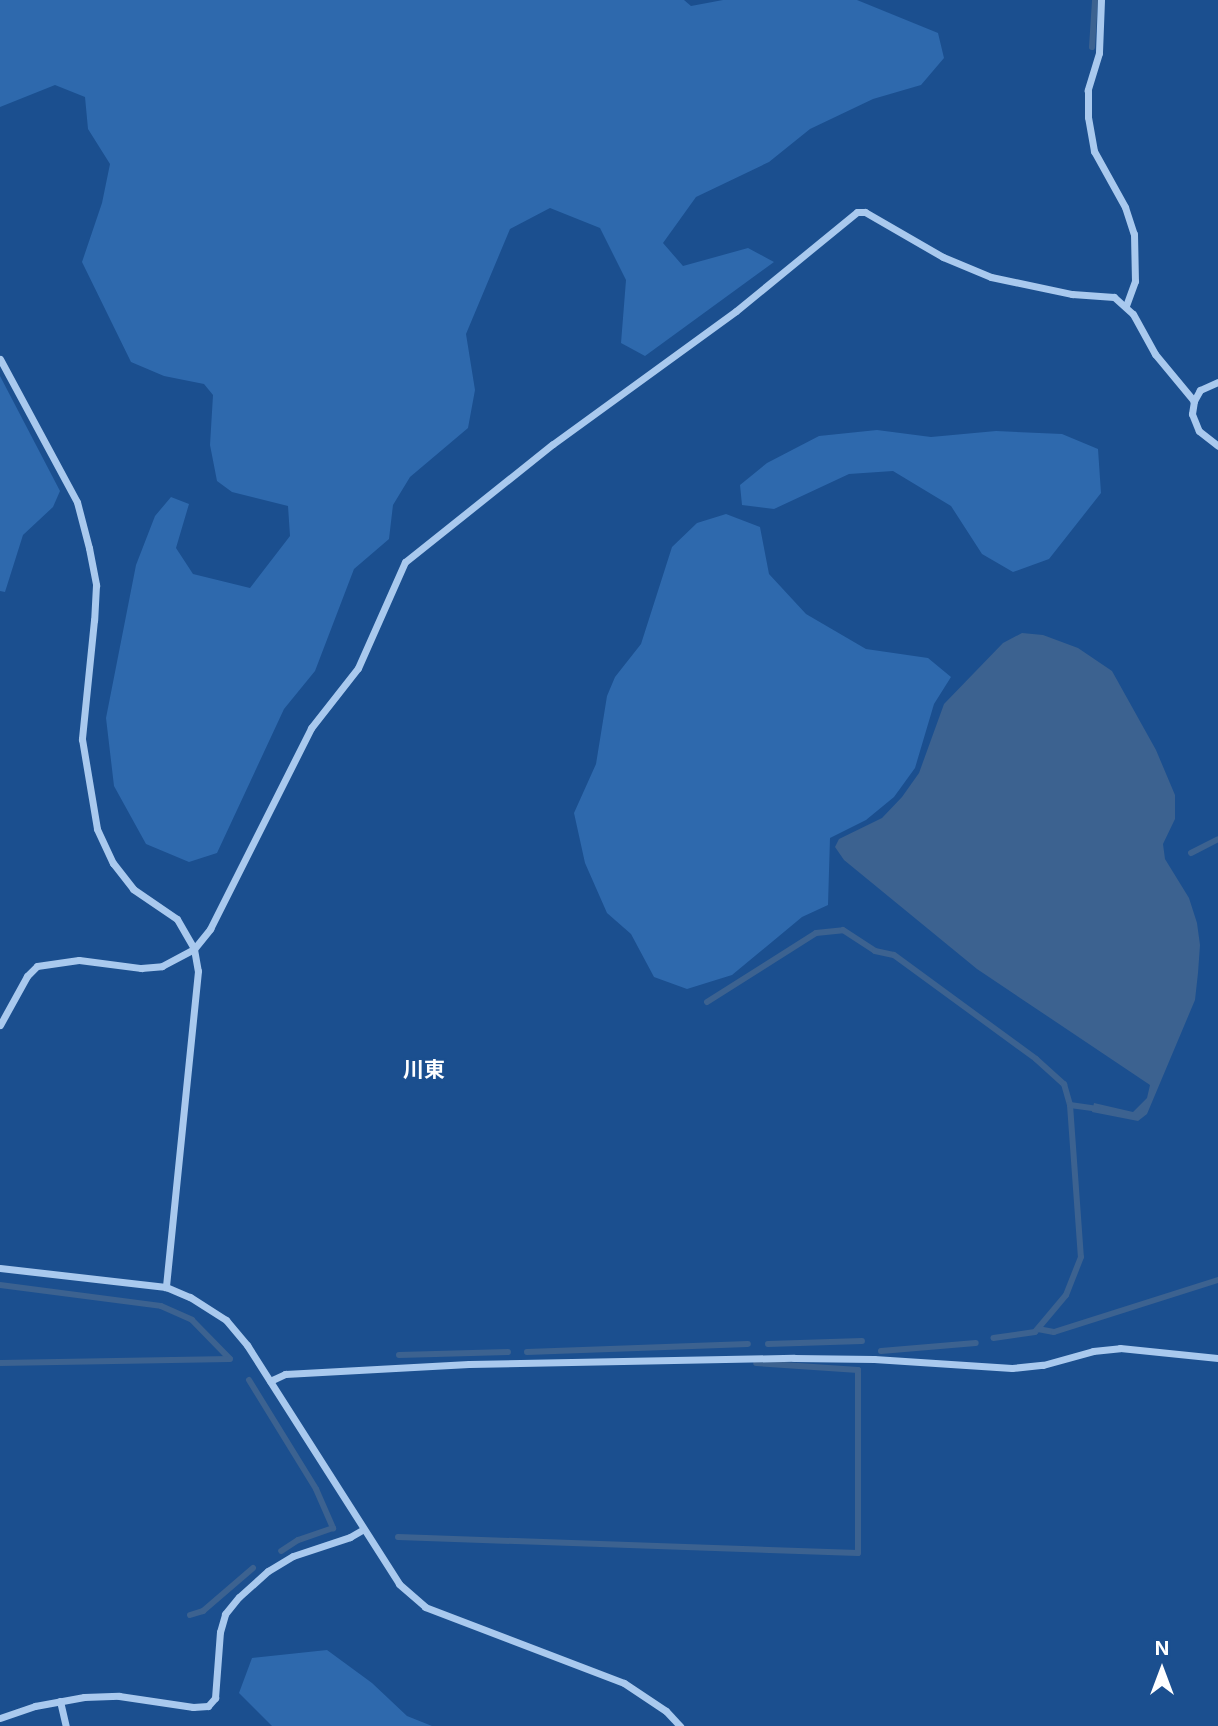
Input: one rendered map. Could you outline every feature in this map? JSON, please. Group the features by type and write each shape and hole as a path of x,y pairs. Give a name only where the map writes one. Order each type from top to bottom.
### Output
{"street":[{"path":"1101,0 1098,53 1088,90 1088,117 1094,151 1125,207 1134,234 1135,281 1126,306"},
{"path":"0,1024 27,976 37,966 79,960 141,968 162,966 194,949 210,929 311,728 358,668 405,562 628,387 736,311 856,212 865,212 943,257 991,277 1072,294 1114,297 1126,306 1155,354 1194,401"},
{"path":"0,359 77,502 89,548 95,597 82,739 97,830 113,863 133,889 177,919 194,949 198,971 166,1287"},
{"path":"1218,382 1200,390 1194,401 1192,414 1199,431 1218,446"},
{"path":"0,1268 166,1287 190,1297 226,1320 270,1381 362,1530 399,1584 425,1607 624,1684 666,1711 681,1726"},
{"path":"270,1381 285,1374 469,1364 780,1358 874,1359 1012,1368 1043,1365 1093,1351 1120,1348 1218,1358"},
{"path":"0,1718 60,1701 119,1696 193,1707 208,1706 215,1698 220,1632 225,1614 239,1597 268,1571 293,1556 350,1537 362,1530"},
{"path":"60,1701 66,1726"}],"shaded area":[{"path":"0,0 684,0 691,6 723,0 857,0 938,33 944,58 921,85 873,99 810,129 769,162 696,197 663,243 683,266 748,248 774,262 645,356 621,343 626,280 600,228 550,208 510,229 466,334 475,390 468,428 410,477 393,505 389,539 354,569 315,671 284,709 217,853 189,862 146,844 114,786 106,718 136,565 155,516 171,497 189,504 176,548 193,574 250,588 290,536 288,506 232,492 217,481 210,445 213,395 204,384 164,376 131,362 82,262 102,203 110,164 88,129 85,97 55,85 0,107"},
{"path":"0,376 60,491 53,507 23,535 5,592 0,591"},
{"path":"877,430 931,437 996,431 1062,434 1098,449 1101,493 1049,559 1013,572 982,554 951,506 893,471 849,474 774,509 742,505 740,485 767,463 819,436"},
{"path":"726,514 760,527 769,574 806,614 866,649 928,658 951,677 934,704 915,768 894,797 866,820 830,838 828,905 802,917 732,975 687,989 654,977 631,934 607,913 585,863 574,813 596,764 607,696 615,677 641,644 672,547 697,523"},
{"path":"1022,633 1043,635 1078,648 1112,671 1156,750 1175,795 1175,819 1163,844 1165,859 1189,898 1197,923 1200,945 1195,1000 1147,1114 1138,1121 1092,1112 1094,1103 1133,1112 1147,1098 1150,1085 977,969 844,860 835,847 839,839 882,818 902,797 919,773 944,704 1003,643"},
{"path":"327,1650 372,1683 407,1716 432,1726 272,1726 239,1693 252,1658"}],"waterway":[{"path":"1092,47 1095,0"},
{"path":"1191,853 1218,839"},
{"path":"707,1002 816,933 843,930 875,951 894,955 1036,1059 1064,1084 1070,1105 1081,1257 1066,1295 1035,1332 993,1338"},
{"path":"1070,1105 1098,1109"},
{"path":"1038,1329 1054,1332 1218,1280"},
{"path":"0,1285 161,1306 192,1320 230,1359"},
{"path":"768,1344 862,1341"},
{"path":"881,1351 976,1343"},
{"path":"527,1352 748,1344"},
{"path":"399,1355 508,1352"},
{"path":"0,1363 230,1359"},
{"path":"398,1537 858,1553 858,1370 756,1363"},
{"path":"249,1380 316,1489 333,1528 298,1540 281,1551"},
{"path":"190,1615 203,1611 253,1568"}],"district":[{"name":"川東","path":"424,1070"}]}
